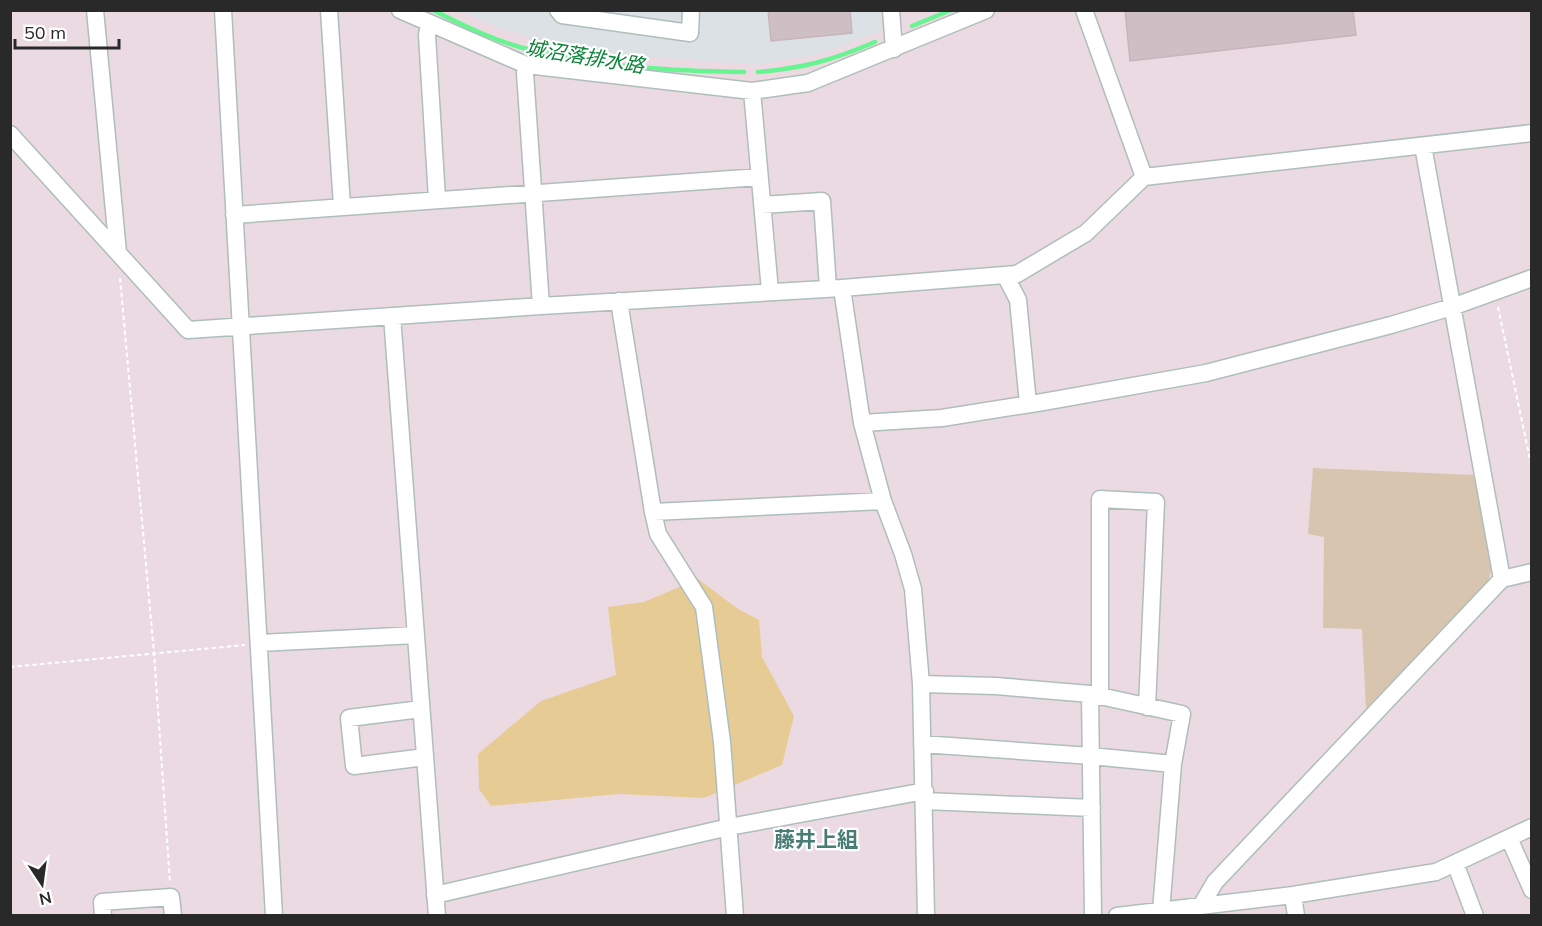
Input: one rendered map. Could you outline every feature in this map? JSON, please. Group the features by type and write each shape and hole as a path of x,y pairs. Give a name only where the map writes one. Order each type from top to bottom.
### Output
{"street":[{"path":"95,10 118,253"},
{"path":"223,10 274,915"},
{"path":"329,10 342,206"},
{"path":"400,10 526,65 752,91 808,83 986,10"},
{"path":"558,10 562,15 690,33 691,10"},
{"path":"891,10 894,49"},
{"path":"1084,10 1144,177"},
{"path":"429,24 427,35 437,200"},
{"path":"526,65 541,306"},
{"path":"752,91 770,291"},
{"path":"10,134 19,154 118,253 188,330 1017,274 1086,233 1144,177 1532,133"},
{"path":"1423,146 1502,579"},
{"path":"234,215 759,177"},
{"path":"762,205 822,201 835,288 862,423 883,501 903,554 913,590 921,684 926,915"},
{"path":"1005,275 1018,300 1028,404"},
{"path":"862,423 942,418 1206,373 1391,325 1452,307 1532,278"},
{"path":"619,301 658,534 704,607 722,742 735,915"},
{"path":"392,316 437,915"},
{"path":"1093,915 1091,756 1095,695 1100,499 1156,502 1147,706"},
{"path":"653,512 883,501"},
{"path":"1201,911 1215,882 1502,579 1532,572"},
{"path":"260,643 416,635"},
{"path":"921,684 996,686 1095,695 1182,714 1173,764 1161,911"},
{"path":"421,709 349,718 354,766 425,757"},
{"path":"922,744 1173,764"},
{"path":"435,896 729,827 925,796 1092,808"},
{"path":"1117,915 1161,911 1201,911 1436,872 1509,838 1530,832"},
{"path":"1509,838 1532,890"},
{"path":"1455,863 1475,915"},
{"path":"1293,894 1296,915"},
{"path":"103,915 102,902 171,897 173,915"}],"path":[{"path":"120,276 154,653 171,897"},
{"path":"1494,291 1532,469"},
{"path":"10,667 260,643"}],"shaded area":[{"path":"880,10 881,31 824,53 758,65 638,56 544,42 500,28 459,11"},
{"path":"1313,468 1474,475 1492,567 1488,581 1366,709 1362,629 1323,628 1324,537 1308,534"},
{"path":"698,579 738,609 759,620 762,657 794,716 782,765 704,798 619,794 491,806 479,789 478,754 541,701 616,675 608,607 644,602"}],"building":[{"path":"768,10 850,10 852,33 771,41"},
{"path":"1125,10 1353,10 1356,35 1130,61"}],"waterway":[{"name":"城沼落排水路","path":"433,10 493,38 518,47 557,56 637,67 744,72"},
{"name":"城沼落排水路","path":"912,26 951,10"},
{"name":"城沼落排水路","path":"758,72 818,62 875,42"}],"district":[{"name":"藤井上組","path":"816,839"}]}
